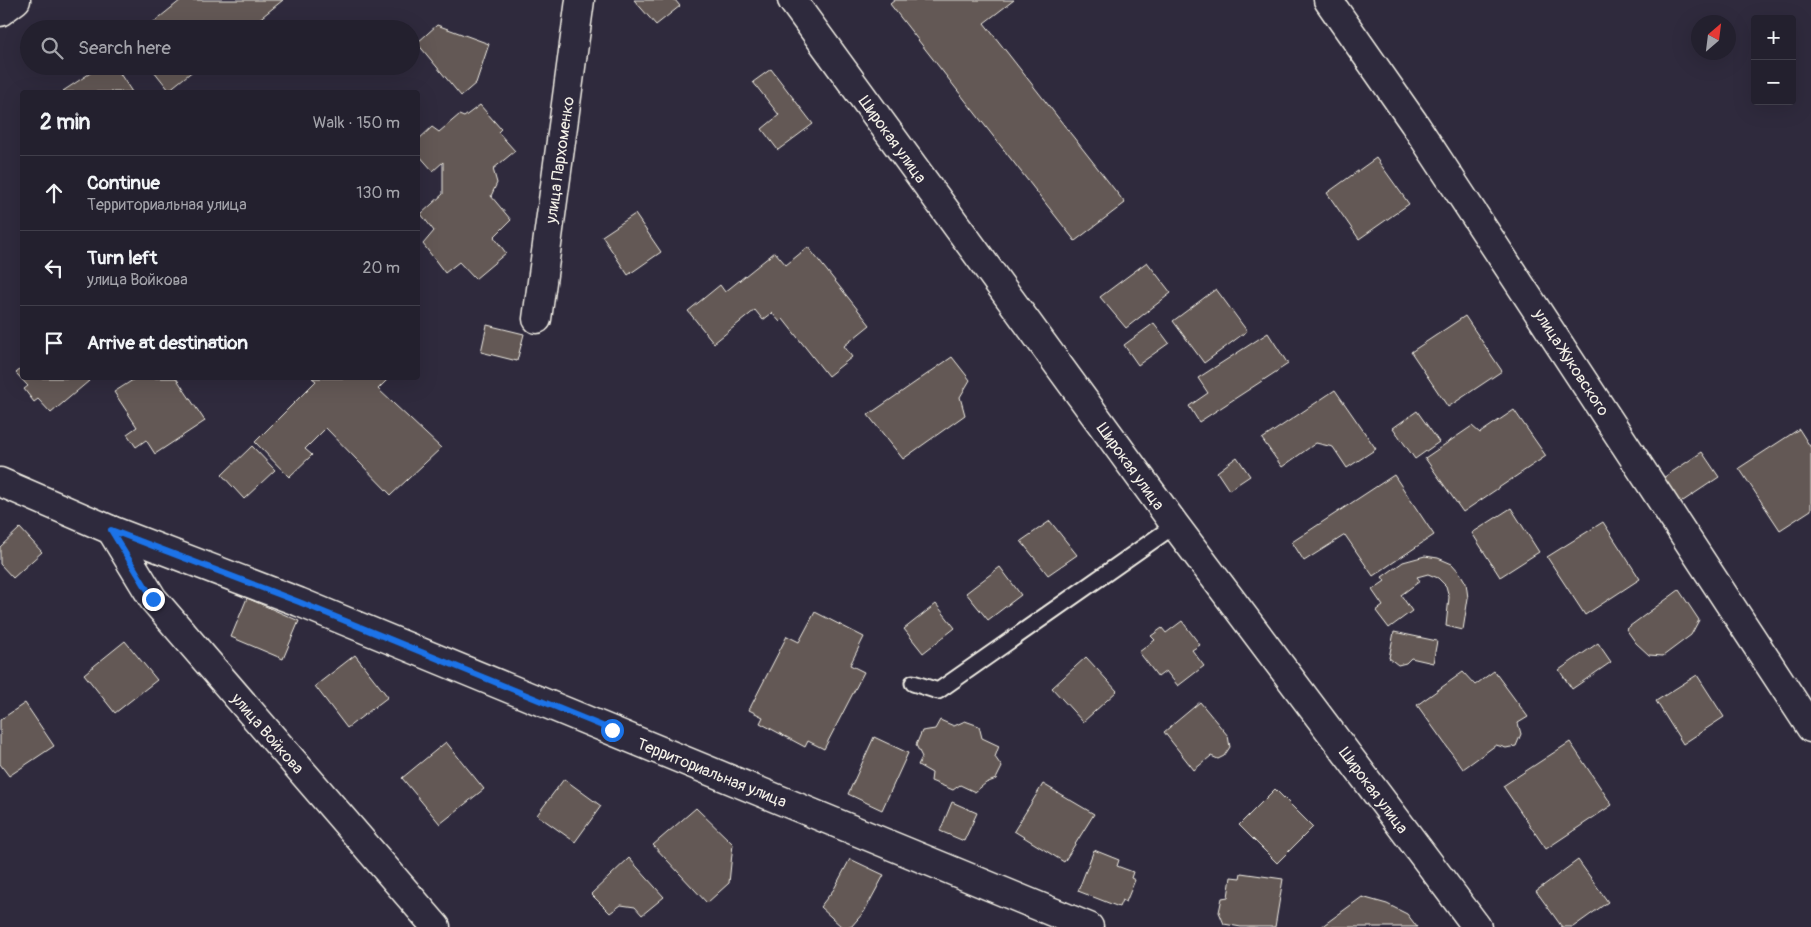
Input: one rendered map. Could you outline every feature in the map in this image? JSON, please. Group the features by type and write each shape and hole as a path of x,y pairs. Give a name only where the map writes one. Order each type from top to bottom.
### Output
{"street":[{"path":"0,12 16,0"},
{"name":"улица Пархоменко","path":"536,319 580,0"},
{"name":"Широкая улица","path":"792,0 1174,525 1477,927"},
{"name":"улица Жуковского","path":"1328,0 1420,131 1811,728"},
{"name":"Территориальная улица","path":"0,482 111,530 299,602 1077,925"},
{"name":"улица Войкова","path":"111,530 153,599 436,927"}],"lane":[{"path":"913,682 938,691 1174,525"}],"building":[{"path":"181,0 283,0 258,20 156,20"},
{"path":"634,0 675,0 680,6 656,25"},
{"path":"895,0 1014,0 984,23 1125,203 1075,241 890,4"},
{"path":"437,25 489,44 476,83 461,96 420,47 420,40"},
{"path":"771,69 813,124 778,150 762,129 779,115 753,82"},
{"path":"87,75 121,75 131,90 65,90"},
{"path":"157,75 188,75 169,90"},
{"path":"480,105 501,129 498,132 515,151 493,169 497,183 491,196 511,220 494,237 506,253 475,279 459,262 445,273 423,244 434,231 421,214 443,194 443,162 433,171 420,156 420,138 432,127 439,132 459,115 464,117"},
{"path":"1376,158 1409,204 1359,239 1327,193"},
{"path":"635,214 661,252 628,275 602,236"},
{"path":"808,247 870,325 844,346 852,357 828,376 783,319 780,322 772,313 763,320 755,310 714,343 688,311 720,285 725,292 775,252 786,265"},
{"path":"1147,262 1171,293 1126,328 1100,297"},
{"path":"1216,289 1247,331 1204,363 1173,321"},
{"path":"1465,316 1502,371 1448,407 1411,352"},
{"path":"1154,323 1169,343 1138,365 1124,345"},
{"path":"487,325 524,334 517,361 481,352"},
{"path":"1268,333 1288,364 1199,422 1189,406 1208,393 1198,378"},
{"path":"952,357 970,380 960,397 965,415 903,459 868,415"},
{"path":"22,380 89,381 51,413 38,399 34,402 24,389 28,386"},
{"path":"133,380 177,380 205,421 155,454 146,440 136,447 127,434 137,427 114,392"},
{"path":"315,380 387,380 378,389 441,448 391,495 326,428 305,449 312,455 289,477 255,442 316,381"},
{"path":"1335,390 1376,449 1347,468 1333,447 1316,443 1282,467 1262,439"},
{"path":"1514,410 1546,456 1463,512 1425,458 1472,426 1480,433"},
{"path":"1417,411 1439,442 1415,459 1393,428"},
{"path":"1799,429 1811,448 1811,510 1780,530 1739,468"},
{"path":"252,446 275,470 244,499 222,475"},
{"path":"1702,452 1719,477 1680,503 1663,478"},
{"path":"1237,457 1250,476 1229,490 1217,472"},
{"path":"1394,475 1434,535 1373,576 1345,535 1304,561 1292,542"},
{"path":"1511,508 1539,552 1500,577 1472,533"},
{"path":"1050,521 1077,555 1048,575 1021,541"},
{"path":"1603,522 1640,579 1585,615 1547,557"},
{"path":"20,528 42,552 13,578 0,564 0,547"},
{"path":"1425,556 1438,558 1452,564 1466,583 1468,598 1463,630 1446,626 1449,597 1446,586 1438,578 1428,574 1417,577 1420,581 1401,595 1412,611 1389,628 1376,611 1383,606 1372,590 1385,581 1382,577 1403,562"},
{"path":"1000,567 1021,595 988,620 966,593"},
{"path":"1679,590 1699,620 1691,635 1663,656 1649,655 1636,643 1626,629"},
{"path":"247,598 299,621 283,659 231,637"},
{"path":"936,604 955,628 923,653 904,629"},
{"path":"815,612 864,637 850,665 864,672 824,749 808,741 805,747 760,723 763,717 749,710 787,636 799,642"},
{"path":"1182,621 1200,645 1192,650 1204,666 1178,686 1166,671 1158,677 1139,652 1155,640 1151,636 1162,628 1166,633"},
{"path":"1394,632 1437,641 1433,663 1411,658 1406,663 1398,665 1389,658"},
{"path":"125,641 157,680 115,713 84,674"},
{"path":"1598,643 1611,662 1572,689 1559,670"},
{"path":"355,655 388,697 347,728 315,686"},
{"path":"1086,657 1117,691 1083,722 1052,688"},
{"path":"1494,671 1528,717 1518,723 1521,734 1516,746 1506,748 1496,745 1463,769 1417,705 1463,672 1475,685"},
{"path":"1697,675 1724,717 1683,744 1656,701"},
{"path":"1200,702 1228,736 1230,747 1224,756 1218,759 1211,756 1194,770 1164,732"},
{"path":"25,703 54,746 9,776 0,764 0,720"},
{"path":"940,720 954,726 965,721 979,726 982,738 999,746 995,757 1002,767 996,779 986,783 975,792 960,785 953,790 931,781 932,773 918,765 922,757 916,745 922,731 935,729"},
{"path":"874,737 908,753 882,810 848,794"},
{"path":"446,742 484,789 440,824 402,778"},
{"path":"1570,742 1612,805 1546,849 1503,786"},
{"path":"564,779 601,806 575,842 537,815"},
{"path":"1043,784 1094,814 1064,862 1014,831"},
{"path":"1275,789 1313,827 1277,863 1239,825"},
{"path":"952,802 977,813 964,841 940,831"},
{"path":"696,808 733,844 729,883 707,903 653,845"},
{"path":"1094,850 1119,860 1117,866 1133,872 1131,878 1135,880 1126,902 1122,900 1119,907 1078,891"},
{"path":"629,858 664,897 642,915 635,907 621,905 610,913 591,894"},
{"path":"850,859 884,875 864,912 851,927 842,927 820,907 834,889"},
{"path":"1578,860 1608,902 1573,927 1562,927 1536,891"},
{"path":"1241,873 1283,879 1275,927 1241,927 1224,924 1219,912 1222,898 1228,897 1231,877 1240,878"},
{"path":"1362,897 1387,904 1407,914 1417,927 1321,927"}],"route":[{"path":"153,599 111,530 299,602 612,730"}]}
